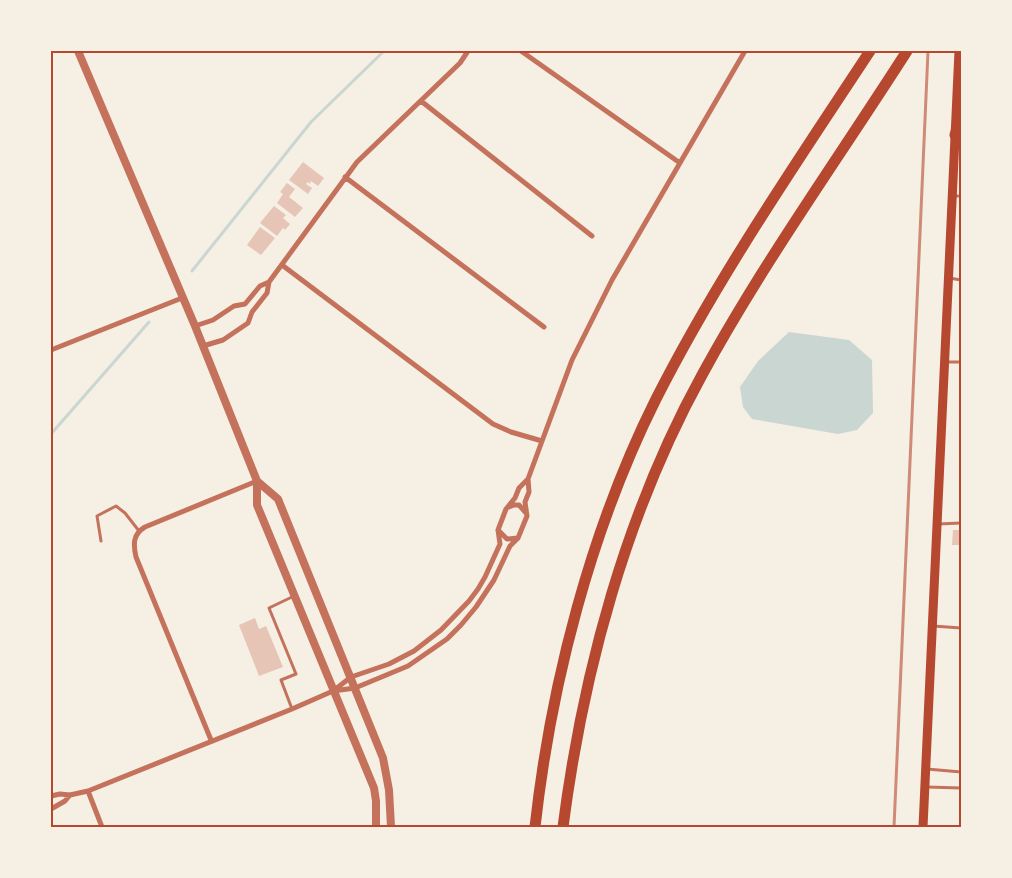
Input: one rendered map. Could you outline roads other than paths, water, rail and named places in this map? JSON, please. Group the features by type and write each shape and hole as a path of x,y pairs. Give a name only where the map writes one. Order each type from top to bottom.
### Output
{"highway":[{"path":"535,827 540,778 557,689 579,601 598,539 618,485 655,401 701,315 751,234 870,51"},
{"path":"563,827 570,776 593,662 615,581 658,466 679,419 748,294 907,51"},
{"path":"955,135 961,116"}],"main road":[{"path":"923,827 948,278 956,196 955,135 959,51"}],"street":[{"path":"78,51 195,326 257,481 257,506 374,788 376,827"},
{"path":"203,346 223,340 248,323 252,312 267,294 269,282 357,162 460,63 468,51"},
{"path":"521,51 680,163"},
{"path":"51,796 60,794 70,795 88,791 333,691 355,688 408,666 435,648 462,625 494,580 510,546 518,538 527,516 525,502 529,492 528,479 572,360 612,280 745,51"},
{"path":"421,101 592,236"},
{"path":"345,177 544,327"},
{"path":"282,265 493,424 511,432 542,441"},
{"path":"195,326 213,320 234,306 245,304 260,286 269,282"},
{"path":"51,350 182,298"},
{"path":"245,304 249,305 252,312"},
{"path":"333,691 351,677 376,669 400,658 429,639 469,601 485,577 500,544 498,530 506,509 515,498 519,488 528,479"},
{"path":"211,740 133,546 139,531 257,481"},
{"path":"257,481 278,499 383,758 389,790 391,827"},
{"path":"506,509 519,505 524,509 527,516"},
{"path":"498,530 507,539 518,538"},
{"path":"478,589 484,595"},
{"path":"429,639 435,648"},
{"path":"88,791 102,827"},
{"path":"51,809 65,801 70,795"}],"lane":[{"path":"948,278 961,280"},
{"path":"945,362 961,362"},
{"path":"101,542 97,516 116,506 126,514 139,531"},
{"path":"937,524 961,523"},
{"path":"292,708 281,680 296,674 269,608 294,596"},
{"path":"933,626 961,628"},
{"path":"926,769 961,772"},
{"path":"925,787 961,788"}],"waterway":[{"path":"192,271 311,122 384,51"},
{"path":"51,434 149,322"}],"railway":[{"path":"894,827 928,51"}]}
